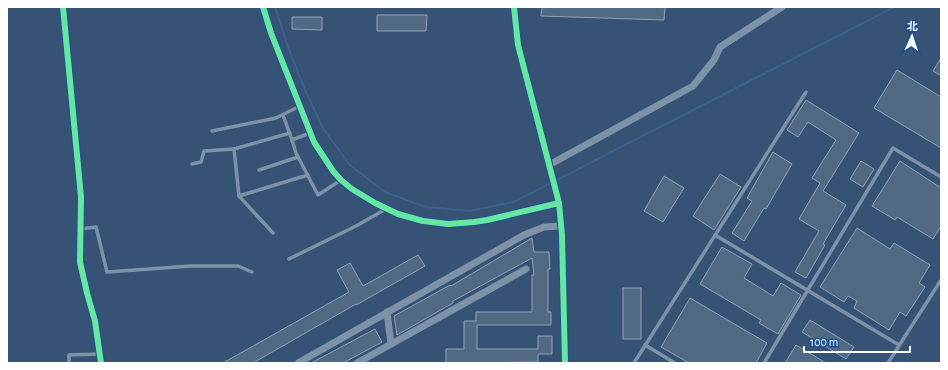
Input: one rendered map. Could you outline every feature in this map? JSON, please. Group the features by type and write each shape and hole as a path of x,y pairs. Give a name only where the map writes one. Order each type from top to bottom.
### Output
{"street":[{"path":"63,7 80,197 80,262 95,320 101,363"},
{"path":"263,7 271,33 310,133 320,152 341,180 364,196 386,209 410,218 423,221 461,224 487,220 559,203"},
{"path":"514,7 518,45 559,203 565,363"},
{"path":"549,165 693,86 714,60 720,47 782,7"},
{"path":"298,363 524,235 544,226 561,226"},
{"path":"357,363 526,270"},
{"path":"387,312 391,344"}],"lane":[{"path":"634,363 806,92"},
{"path":"212,131 276,118 300,106"},
{"path":"283,115 298,157 318,195 341,180"},
{"path":"192,164 201,162 204,151 234,149 290,133"},
{"path":"292,140 310,133"},
{"path":"764,363 893,148 941,177"},
{"path":"234,149 239,196 273,233"},
{"path":"259,170 298,157"},
{"path":"239,196 308,175"},
{"path":"289,259 356,226 386,209"},
{"path":"80,228 96,227 107,272 191,266 238,266 252,272"},
{"path":"715,235 900,345"},
{"path":"888,363 941,280"},
{"path":"646,345 675,363"},
{"path":"69,363 69,355 100,354"}],"building":[{"path":"542,7 665,7 664,20 541,16"},
{"path":"377,15 427,15 426,31 377,31"},
{"path":"292,17 322,17 322,30 292,29"},
{"path":"941,58 941,76 933,71"},
{"path":"897,70 941,97 941,148 874,108"},
{"path":"806,100 859,133 823,191 846,205 823,244 825,245 806,278 795,272 819,231 799,219 820,183 812,178 836,140 808,122 798,137 787,130"},
{"path":"773,152 792,164 766,209 764,208 744,241 732,233 752,201 747,198"},
{"path":"861,161 874,169 863,187 850,179"},
{"path":"900,161 941,188 941,226 933,239 897,217 895,220 872,206"},
{"path":"720,174 741,187 714,230 693,216"},
{"path":"664,176 684,188 663,222 644,211"},
{"path":"857,228 890,249 894,243 930,265 919,283 925,287 906,316 900,312 889,330 854,308 857,301 848,296 844,302 820,287"},
{"path":"532,238 534,252 549,252 550,269 548,269 548,312 551,312 551,325 477,325 477,349 538,349 538,336 552,336 552,354 538,354 538,362 446,363 446,349 464,349 464,321 476,321 476,312 532,312 532,275 534,275 532,258 453,301 453,303 397,335 394,316 450,285 451,286"},
{"path":"722,247 752,264 744,278 773,296 781,283 801,295 778,334 759,323 761,320 700,284"},
{"path":"418,255 425,266 253,363 223,363 349,292 337,270 350,263 363,286"},
{"path":"623,288 641,288 641,339 623,339"},
{"path":"690,298 767,343 756,363 689,363 661,347"},
{"path":"810,320 854,347 846,359 802,332"},
{"path":"375,329 382,342 343,363 311,363"},
{"path":"796,345 826,363 785,363"}],"waterway":[{"path":"275,7 288,47 305,90 324,130 350,165 385,192 426,207 470,211 513,202 551,183"},
{"path":"555,181 894,7"}],"cycle path":[{"path":"63,7 81,197 80,262 95,321 101,363"},
{"path":"263,7 271,33 314,142 333,171 352,189 375,203 398,214 423,221 448,224 487,220 559,203"},
{"path":"514,7 518,45 559,203 562,235 565,363"}]}
